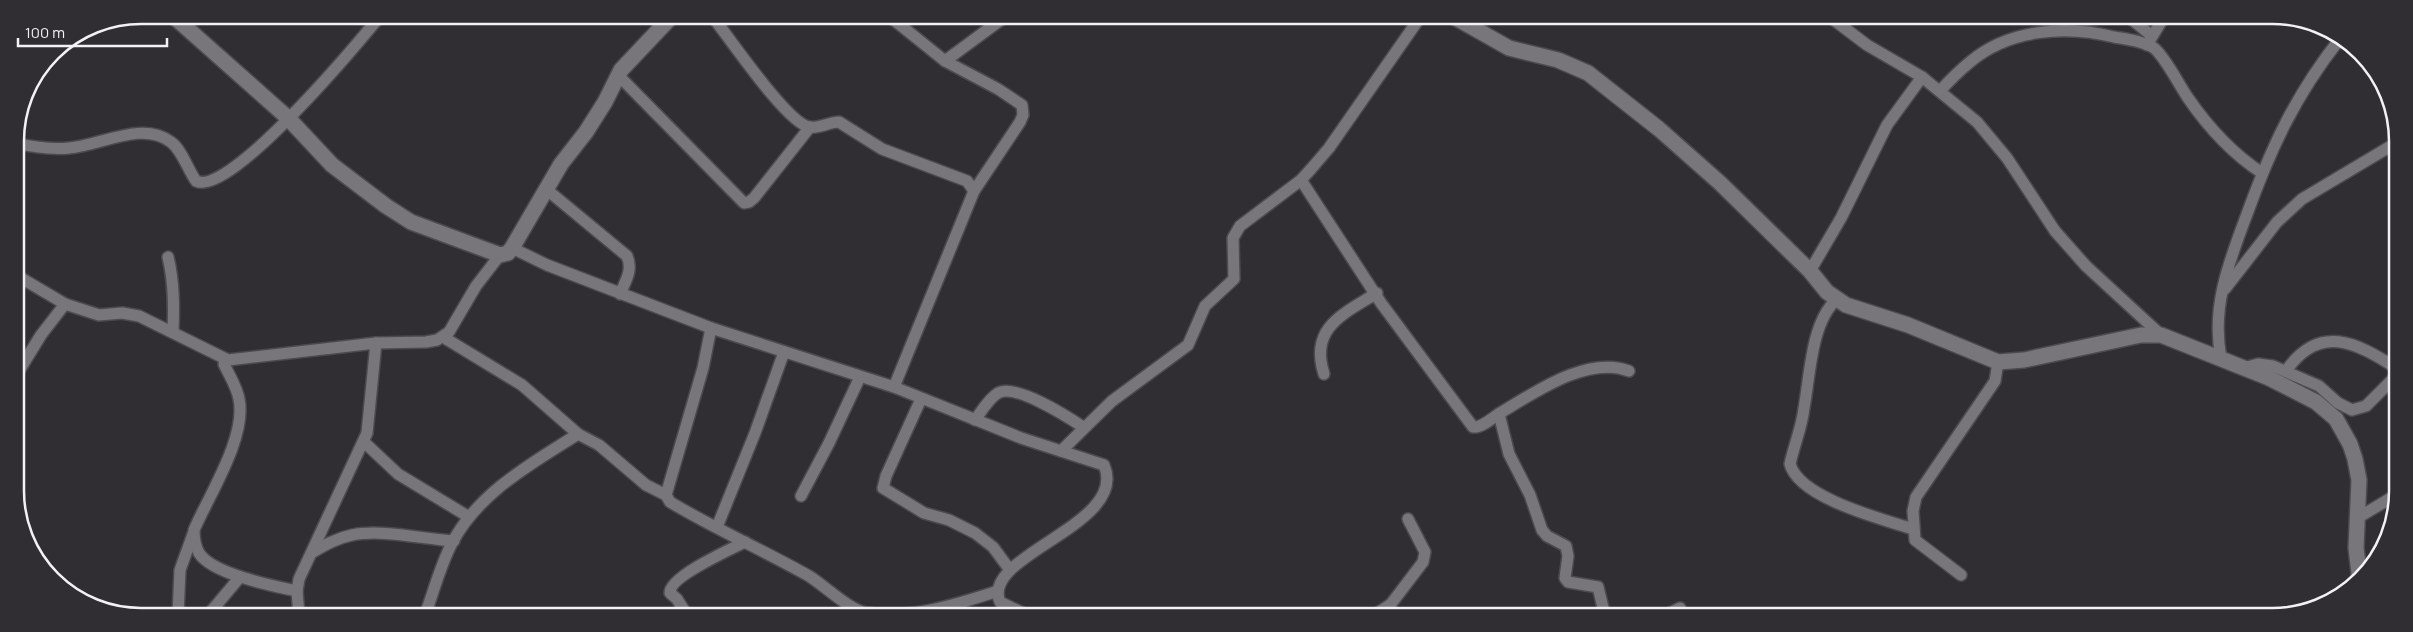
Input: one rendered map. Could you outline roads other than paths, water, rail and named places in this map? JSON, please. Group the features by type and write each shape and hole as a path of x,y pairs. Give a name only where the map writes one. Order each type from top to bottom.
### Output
{"street":[{"path":"182,24 288,118 332,165 410,222 547,265 711,328 894,387 975,420 1104,465 1108,479 1099,501 1082,518 1010,570 1000,582 998,591 1000,602 1012,608"},
{"path":"24,144 52,149 69,148 86,146 115,137 150,135 170,141 196,181 203,184 222,177 247,160 288,118 371,24"},
{"path":"24,280 65,304 99,315 131,314 173,332 228,360 376,343 426,342 443,337 450,332 476,286 506,252 566,158 586,132 626,63 658,24"},
{"path":"718,24 797,122 810,127 839,122 882,148 967,181 974,191"},
{"path":"894,387 974,191 1020,122 1023,109 1012,98 945,61 899,24"},
{"path":"945,61 995,24"},
{"path":"1060,451 1112,401 1188,346 1205,306 1234,279 1235,267 1232,246 1235,232 1240,226 1301,180 1329,148 1415,24"},
{"path":"1468,24 1508,48 1558,60 1583,69 1697,162 1810,271 1836,300 1846,305 1917,328 1998,362 2024,360 2142,335 2162,334"},
{"path":"1839,24 1867,45 1922,77 1982,127 2007,158 2055,231 2086,266 2162,334 2244,368 2316,402 2336,419 2350,444 2359,480 2359,517 2356,548 2359,569"},
{"path":"2135,24 2159,54 2188,98 2213,130 2243,160 2262,173"},
{"path":"2149,41 2160,24"},
{"path":"1940,91 1970,61 1990,49 2010,40 2044,31 2108,35 2149,41"},
{"path":"2221,358 2217,336 2221,294 2233,252 2262,173 2278,135 2301,92 2337,43"},
{"path":"618,75 744,203 754,198 810,127"},
{"path":"1810,271 1841,218 1887,125 1922,77"},
{"path":"2221,294 2277,222 2302,199 2389,147"},
{"path":"1301,180 1377,293 1381,303 1471,426 1476,428 1544,385 1563,378 1599,368 1614,367 1629,371"},
{"path":"546,188 627,256 630,270 620,294"},
{"path":"168,257 174,292 173,332"},
{"path":"1324,374 1319,354 1324,334 1338,318 1377,293"},
{"path":"1836,300 1822,318 1807,382 1804,409 1790,464 1792,472 1800,482 1813,491 1868,515 1913,529"},
{"path":"24,363 41,335 65,304"},
{"path":"666,495 703,368 711,328"},
{"path":"443,337 522,385 578,434 599,445 646,485 666,495 670,502 810,577 857,608"},
{"path":"2286,372 2304,353 2335,340 2361,348 2389,364"},
{"path":"298,608 297,590 299,580 364,442 369,425 376,343"},
{"path":"717,527 755,433 784,352"},
{"path":"1961,575 1943,560 1917,544 1913,536 1914,503 1920,490 1992,385 1998,362"},
{"path":"178,608 180,570 194,530 231,453 238,420 239,398 224,364"},
{"path":"2244,368 2266,364 2319,386 2338,403 2352,410 2366,406 2389,383"},
{"path":"801,496 829,443 860,377"},
{"path":"975,420 997,394 1013,392 1043,404 1083,427"},
{"path":"921,399 886,476 884,488 924,513 950,520 975,533 993,547 1010,570"},
{"path":"1499,414 1509,454 1530,495 1542,530 1547,536 1566,546 1568,556 1565,578 1568,582 1598,587 1603,608"},
{"path":"426,608 454,541 469,517 502,485 578,434"},
{"path":"364,442 398,474 469,517"},
{"path":"2359,517 2389,499"},
{"path":"1385,608 1391,604 1423,562 1425,552 1408,519"},
{"path":"194,530 194,541 201,556 240,577 297,590"},
{"path":"313,552 338,538 353,534 454,541"},
{"path":"683,608 670,593 672,587 700,565 745,542"},
{"path":"214,608 240,577"},
{"path":"950,608 998,591"}]}
